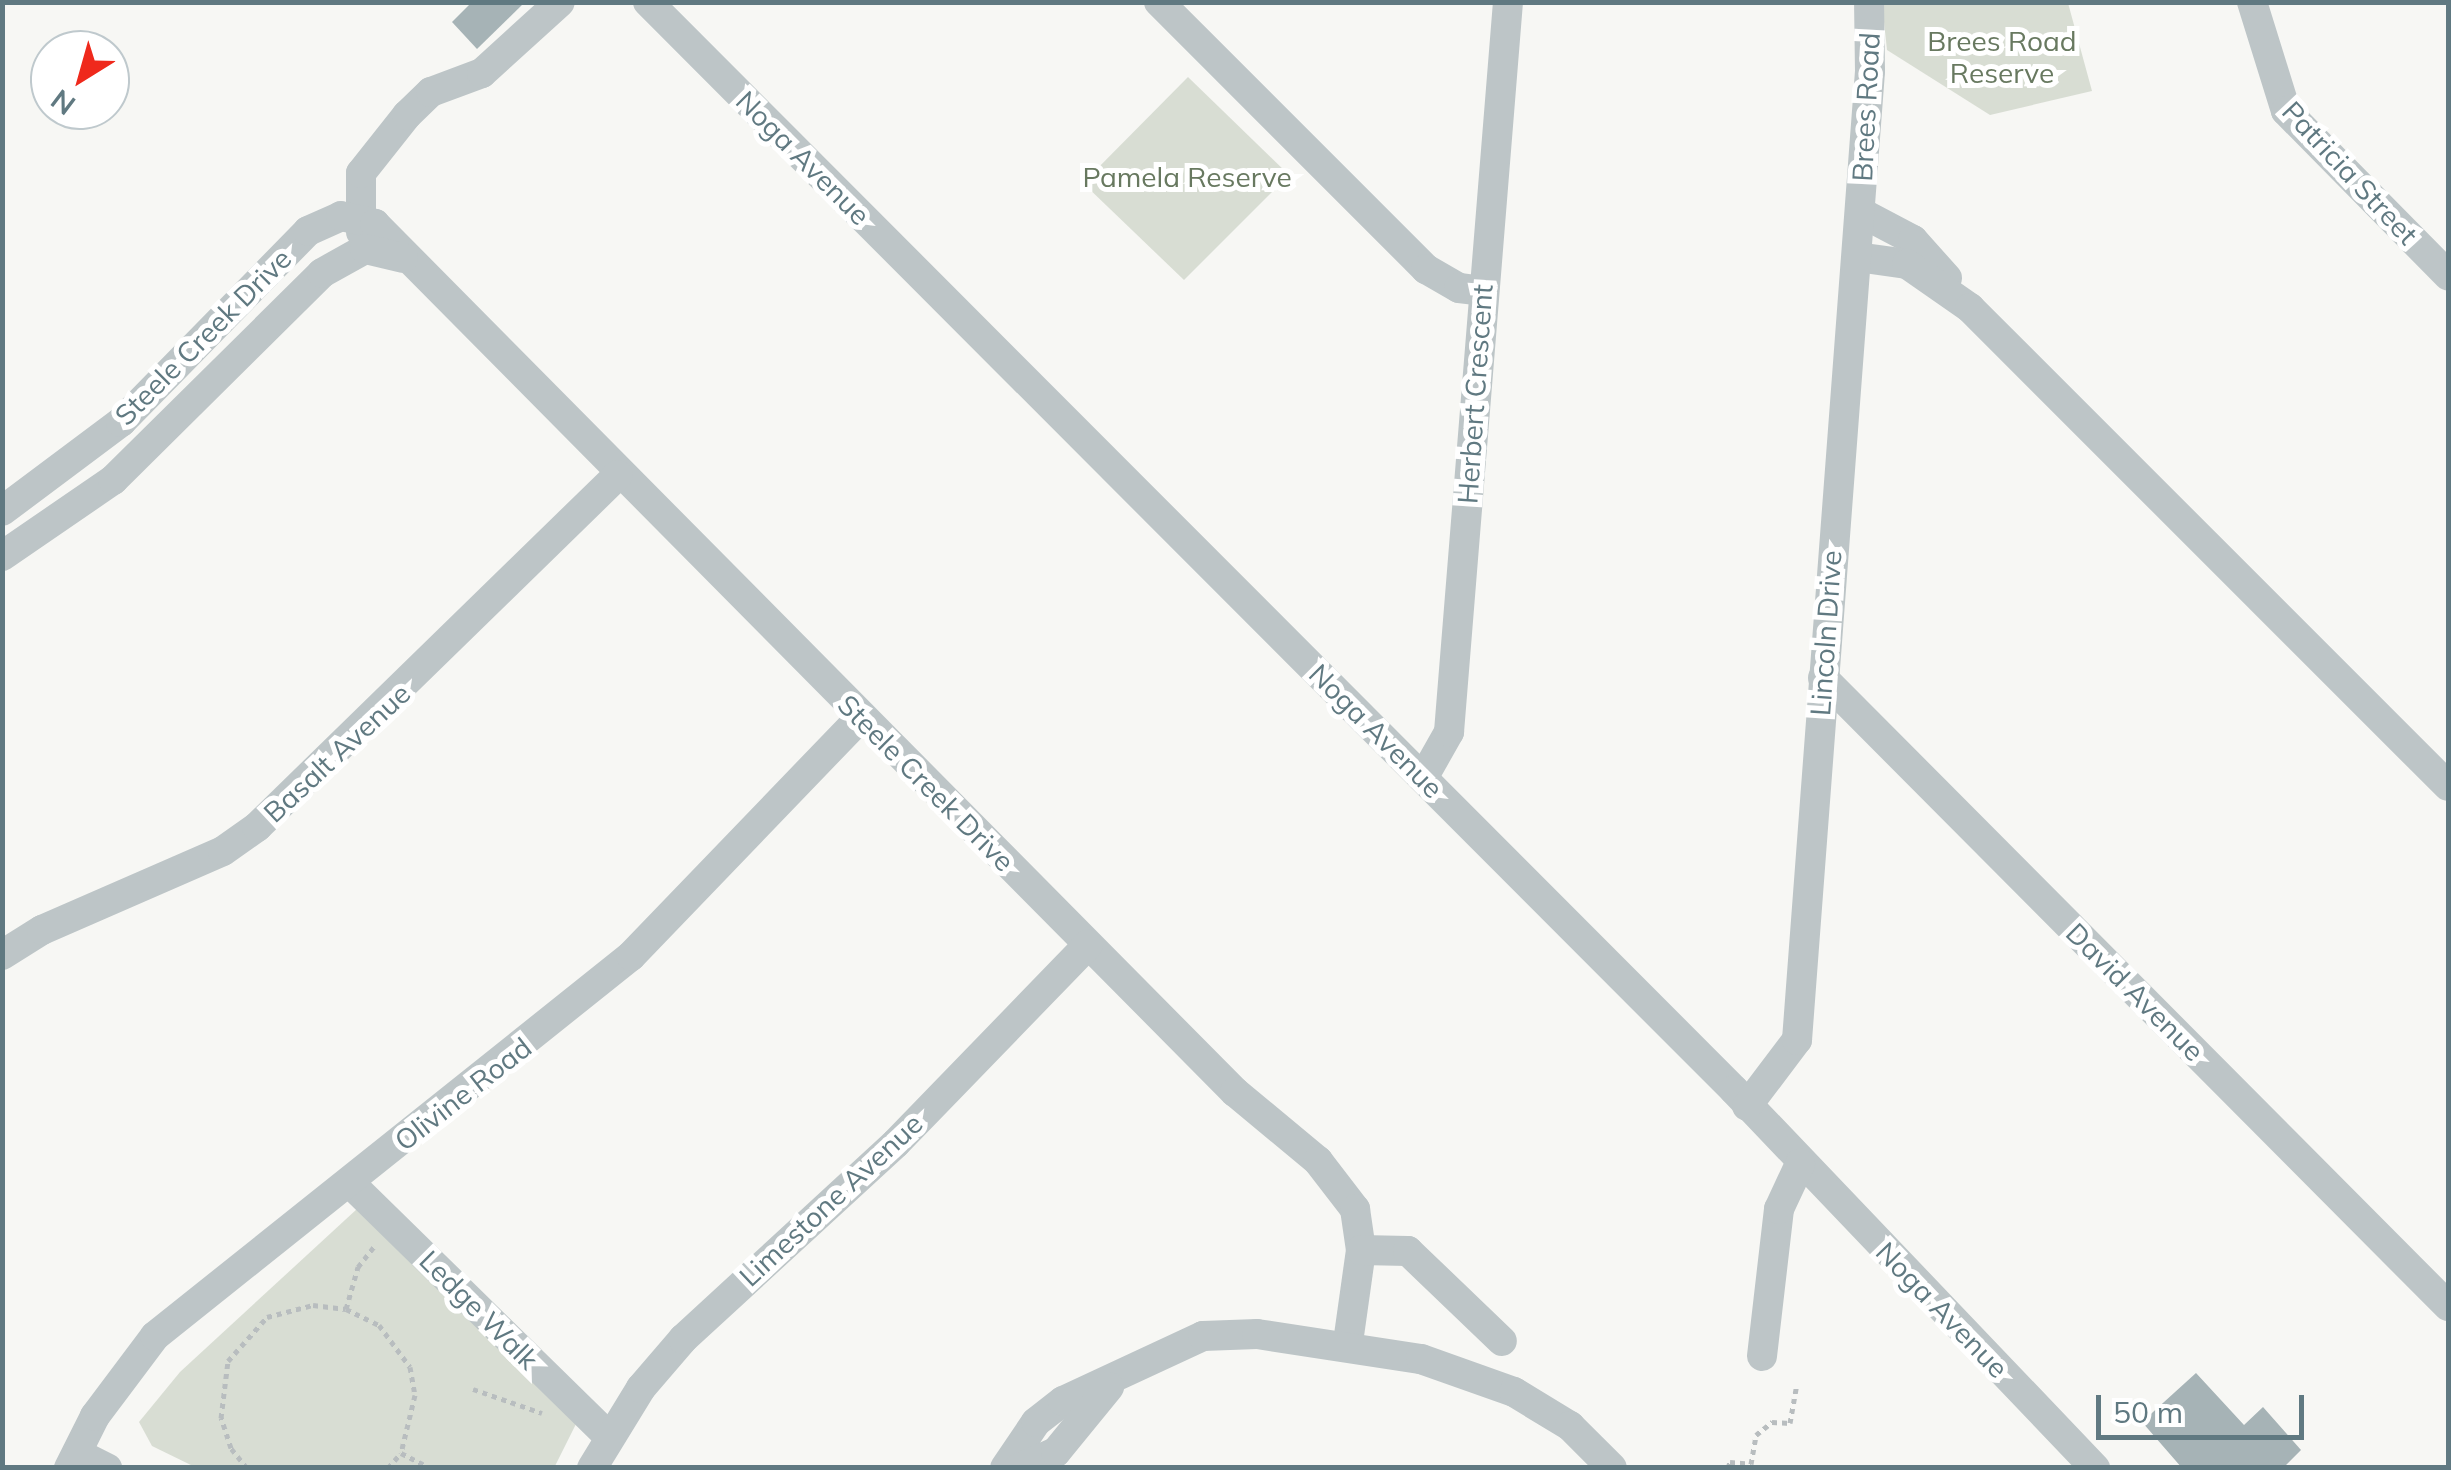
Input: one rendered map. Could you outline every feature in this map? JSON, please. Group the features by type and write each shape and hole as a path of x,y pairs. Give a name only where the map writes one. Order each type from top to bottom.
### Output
{"street":[{"path":"403,258 365,249 356,216 361,172 406,115 432,92 482,73 560,2"},
{"name":"Noga Avenue","path":"648,2 1741,1098 2095,1468"},
{"path":"1159,2 1426,269 1460,288 1483,291"},
{"name":"Herbert Crescent","path":"1423,778 1449,732 1508,2"},
{"name":"Brees Road","path":"1860,212 1869,2"},
{"name":"Patricia Street","path":"2252,2 2286,111 2448,276"},
{"path":"1860,212 1913,240 1970,308 2448,786"},
{"name":"Lincoln Drive","path":"1741,1098 1797,1040 1795,1009 1860,212"},
{"name":"Steele Creek Drive","path":"2,511 121,422 308,231 325,220 356,216 375,224 403,258 1088,946 1235,1092 1318,1161 1355,1209 1361,1250 1348,1342"},
{"name":"Steele Creek Drive","path":"2,556 113,480 322,272 365,249"},
{"path":"1857,256 1907,264 1970,308"},
{"name":"Basalt Avenue","path":"2,955 42,930 224,851 257,827 618,475"},
{"name":"David Avenue","path":"1823,678 2448,1306"},
{"name":"Olivine Road","path":"73,1460 155,1336 631,956 860,717"},
{"name":"Limestone Avenue","path":"592,1468 609,1437 683,1339 896,1142 1088,946"},
{"path":"1762,1356 1779,1209 1800,1164"},
{"name":"Ledge Walk","path":"349,1182 609,1437"},
{"path":"1361,1250 1408,1251 1502,1341"},
{"path":"1004,1468 1048,1411 1203,1336 1257,1334 1348,1342 1422,1359 1514,1392 1570,1426 1612,1468"},
{"path":"1020,1468 1056,1452 1115,1381"},
{"path":"73,1460 107,1468"}],"path":[{"path":"346,1309 358,1267 396,1228"},
{"path":"246,1468 231,1448 221,1418 220,1386 236,1348 278,1313 313,1304 346,1309 379,1326 410,1368 415,1396 401,1453 388,1468"},
{"path":"473,1388 550,1417"},
{"path":"1728,1468 1752,1464 1756,1435 1772,1422 1790,1423 1796,1388"},
{"path":"401,1453 430,1468"}],"green space":[{"name":"Brees Road Reserve","path":"1882,3 2068,3 2092,91 1990,115 1887,50"},
{"name":"Pamela Reserve","path":"1188,77 1289,175 1184,280 1083,183"},
{"path":"370,1197 585,1406 554,1468 195,1467 152,1446 139,1422 180,1372"}],"building":[{"path":"472,2 525,2 477,49 452,22"},
{"path":"2196,1373 2244,1425 2263,1407 2301,1450 2283,1468 2182,1468 2142,1422"}]}
